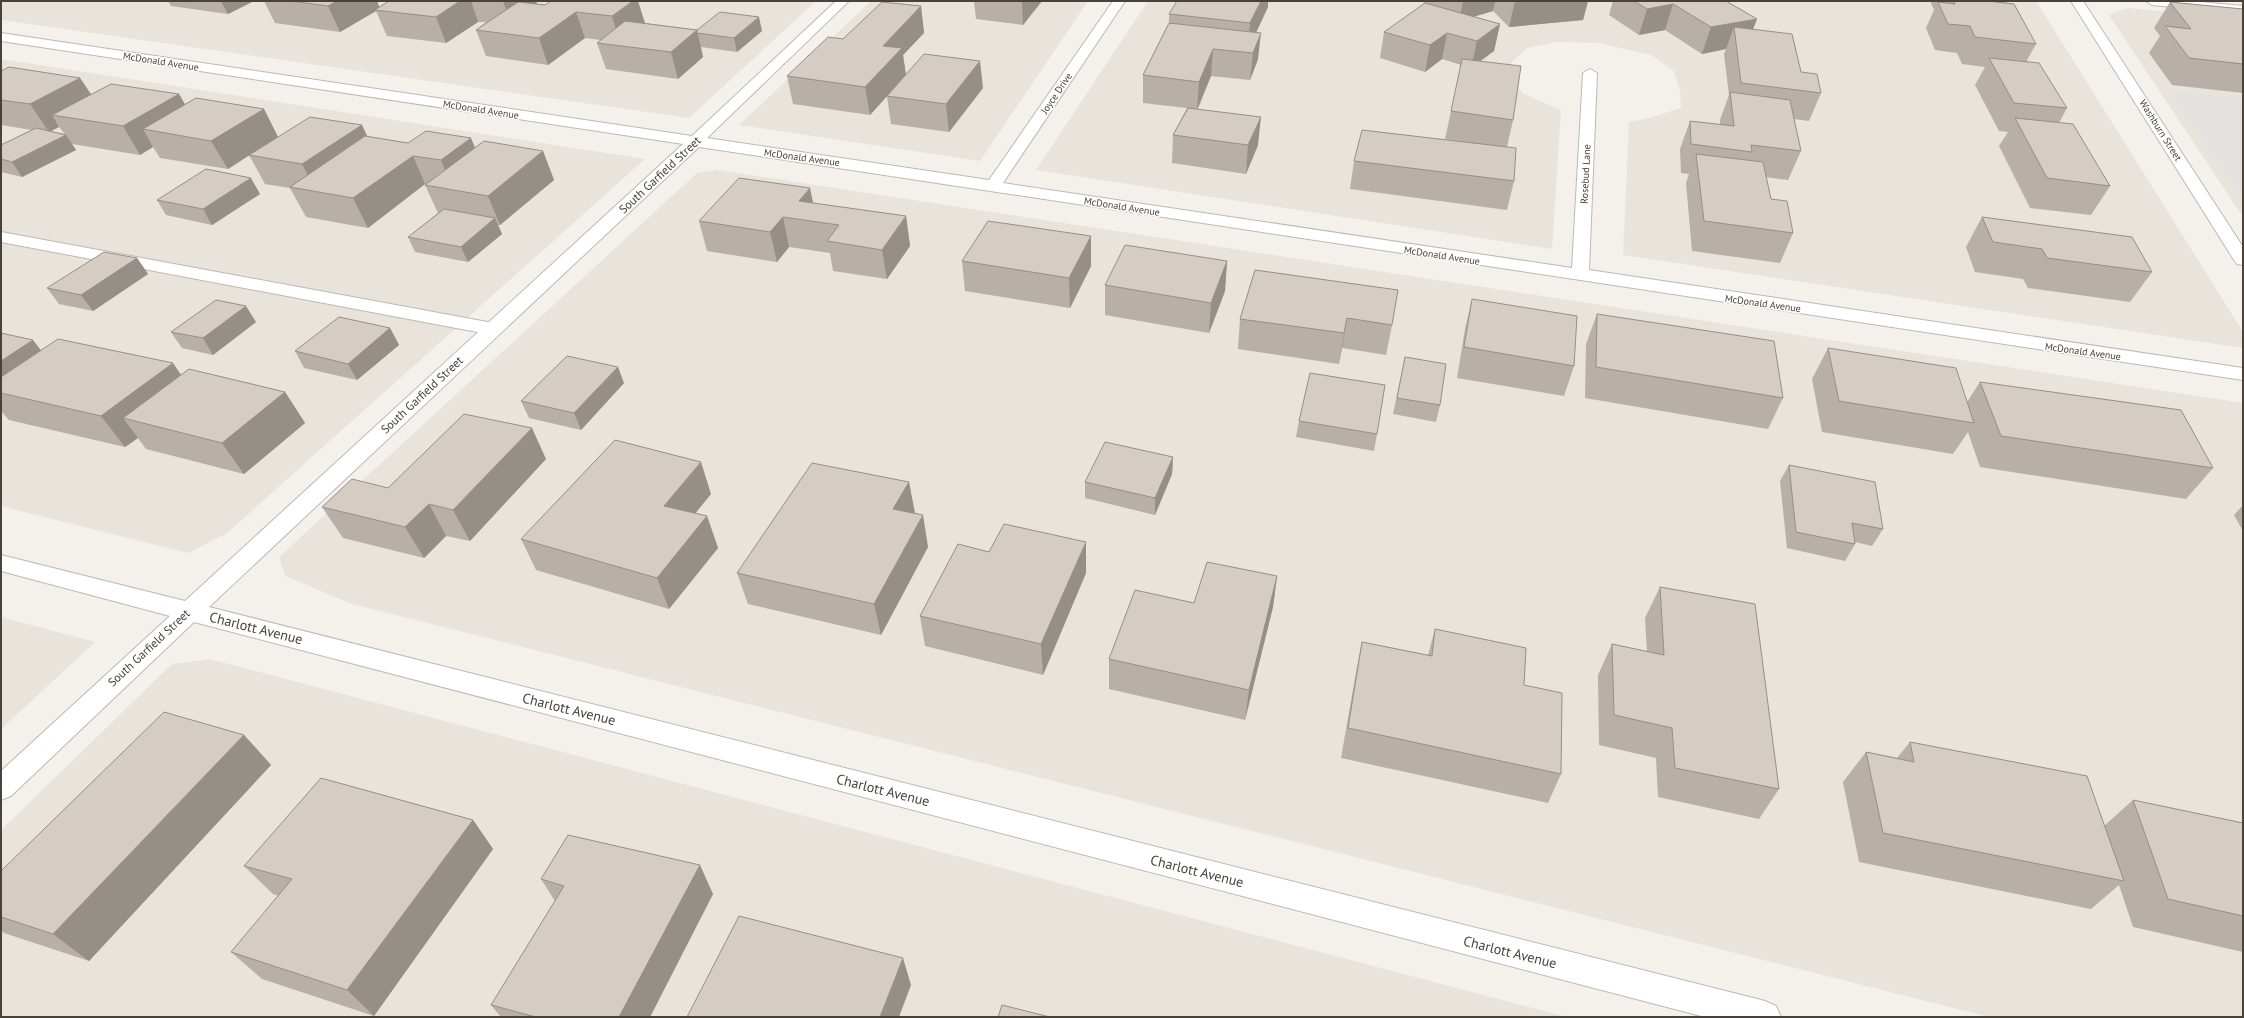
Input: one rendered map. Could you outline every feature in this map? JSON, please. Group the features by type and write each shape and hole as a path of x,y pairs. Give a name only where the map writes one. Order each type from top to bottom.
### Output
{"street":[{"name":"South Garfield Street","path":"1,788 189,610 696,142 843,1"},
{"name":"Joyce Drive","path":"993,186 1119,1"},
{"name":"Washburn Street","path":"2077,1 2243,260"},
{"path":"2152,1 2243,10"},
{"name":"McDonald Avenue","path":"1,37 1580,276 2243,374"},
{"name":"Rosebud Lane","path":"1580,276 1590,73"},
{"path":"1,237 493,329"},
{"name":"Charlott Avenue","path":"1,564 189,610 1716,1011 1765,1017"}],"shaded area":[{"path":"1,1 816,1 689,118 1,20"},
{"path":"871,1 1088,1 980,161 739,125"},
{"path":"1148,1 2036,1 2243,332 2243,348 1623,255 1629,122 1649,118 1681,108 1680,92 1674,71 1651,55 1599,43 1556,42 1527,48 1512,62 1509,79 1524,94 1561,110 1552,249 1036,170"},
{"path":"2128,8 2243,19 2243,217 2109,15"},
{"path":"1,59 645,159 227,533 188,553 1,506"},
{"path":"2168,91 2243,99 2243,197"},
{"path":"717,170 2243,403 2243,1017 1989,1017 352,604 285,576 279,557 697,173"},
{"path":"1,617 95,642 1,729"},
{"path":"210,659 1567,1017 1,1017 1,830 172,664"}],"building":[{"path":"291,1 337,1 328,6"},
{"path":"389,1 460,1 436,17 375,10"},
{"path":"551,1 633,1 612,16 576,12 539,38 476,30 518,2 545,5"},
{"path":"1177,1 1261,1 1250,23 1169,14"},
{"path":"1634,1 1726,1 1757,19 1711,27 1673,4 1647,9"},
{"path":"1954,1 1987,1 2014,4 2036,44 1975,37 1970,26 1948,24 1938,2 1955,4"},
{"path":"882,2 921,6 883,46 902,48 865,87 787,76 828,37 843,39"},
{"path":"2170,2 2243,9 2243,64 2189,58 2165,26 2191,29"},
{"path":"1425,3 1500,24 1477,41 1447,33 1430,45 1384,32"},
{"path":"720,12 759,17 734,38 697,33 697,30"},
{"path":"625,21 697,30 671,52 597,43"},
{"path":"1169,23 1261,33 1253,53 1213,49 1199,82 1143,75"},
{"path":"1734,27 1792,34 1801,72 1817,74 1821,93 1741,83"},
{"path":"924,54 980,61 946,104 887,96"},
{"path":"1989,58 2039,63 2067,108 2014,103"},
{"path":"1462,59 1521,66 1513,120 1451,111"},
{"path":"9,67 80,78 30,104 1,100 1,71"},
{"path":"111,84 179,94 123,126 52,115"},
{"path":"1730,92 1790,100 1801,151 1751,145 1752,152 1691,144 1690,121 1734,126"},
{"path":"196,98 264,109 211,141 143,129"},
{"path":"1188,108 1261,117 1248,145 1173,135"},
{"path":"310,117 362,125 302,164 249,155"},
{"path":"2015,118 2073,124 2110,186 2047,178"},
{"path":"36,128 66,135 12,162 1,159 1,145"},
{"path":"1362,130 1516,148 1514,181 1354,161"},
{"path":"426,131 471,138 441,160 413,156 353,198 290,187 365,136 408,143"},
{"path":"484,141 543,151 488,196 425,185"},
{"path":"1696,154 1763,162 1771,199 1787,201 1793,233 1704,221"},
{"path":"206,169 251,178 203,209 157,200"},
{"path":"739,178 810,188 799,201 906,216 882,250 827,241 839,225 783,217 770,232 699,221"},
{"path":"444,209 495,218 461,247 408,237"},
{"path":"1982,217 2132,237 2152,272 2047,258 2042,249 1993,242"},
{"path":"988,221 1091,236 1069,278 962,261"},
{"path":"1125,245 1227,261 1211,303 1105,285"},
{"path":"104,252 137,258 81,295 47,288"},
{"path":"1255,270 1398,290 1392,325 1347,318 1344,333 1240,319"},
{"path":"1472,299 1577,316 1574,366 1464,347"},
{"path":"216,300 246,306 203,338 171,332"},
{"path":"1597,314 1774,341 1783,398 1596,367"},
{"path":"339,317 390,328 348,364 295,351"},
{"path":"1,333 33,340 1,361"},
{"path":"58,339 173,363 101,416 1,393 1,377"},
{"path":"1828,348 1956,368 1974,423 1839,401"},
{"path":"567,356 618,367 574,413 521,401"},
{"path":"1405,357 1446,364 1440,405 1397,398"},
{"path":"189,369 285,392 222,443 123,418"},
{"path":"1310,373 1385,385 1377,434 1299,421"},
{"path":"1980,382 2181,410 2213,468 2001,436"},
{"path":"464,414 532,428 453,510 429,504 405,527 322,507 352,479 388,488"},
{"path":"615,440 701,462 664,506 707,516 657,578 521,539"},
{"path":"1105,442 1173,457 1155,498 1085,482"},
{"path":"812,463 909,482 893,509 923,515 874,604 737,573"},
{"path":"1789,465 1875,482 1883,529 1852,523 1855,544 1796,532"},
{"path":"1004,524 1086,542 1041,644 920,616 958,544 989,552"},
{"path":"1207,562 1277,576 1249,690 1109,659 1135,590 1194,603"},
{"path":"1660,587 1755,604 1779,789 1675,768 1672,728 1614,715 1612,644 1664,655"},
{"path":"1435,629 1526,648 1524,685 1562,693 1561,774 1348,728 1362,642 1432,656"},
{"path":"164,712 244,735 53,934 1,917 1,871"},
{"path":"1910,742 2087,776 2124,881 1883,833 1866,752 1914,762"},
{"path":"321,778 473,820 347,990 231,952 292,879 244,866"},
{"path":"2133,800 2243,823 2243,916 2168,899"},
{"path":"568,835 700,865 619,1017 536,1017 491,1005 564,886 541,879"},
{"path":"739,916 903,958 880,1017 687,1017"},
{"path":"1002,1005 1050,1017 998,1017"}]}
